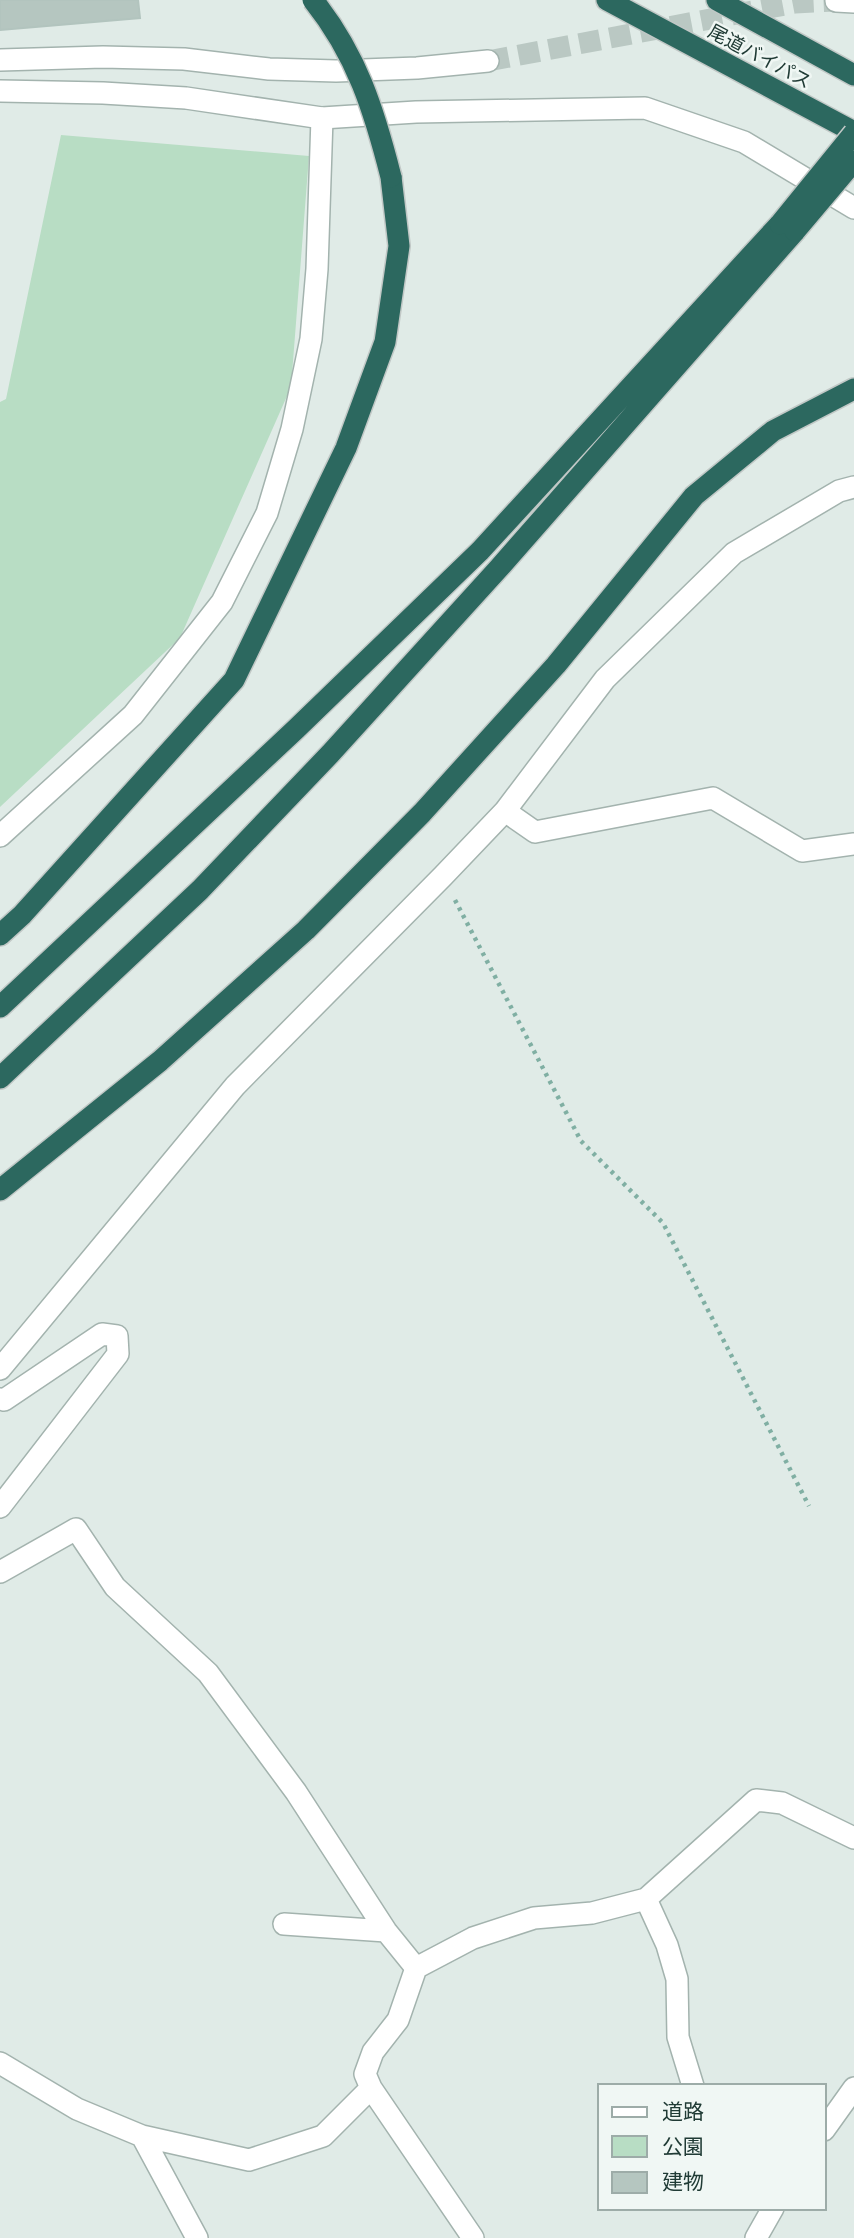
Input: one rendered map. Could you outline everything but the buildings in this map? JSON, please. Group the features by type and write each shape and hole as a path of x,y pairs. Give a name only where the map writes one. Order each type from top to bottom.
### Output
{"highway":[{"path":"0,935 22,915 234,680 346,448 385,342 399,246 391,177 376,118 358,71 330,21 313,0"},
{"name":"尾道バイパス","path":"607,0 854,133"},
{"name":"尾道バイパス","path":"717,0 854,75"},
{"path":"0,1078 200,890 330,754 499,568 787,227 854,133"},
{"path":"0,1007 306,720 480,551 787,227 854,161"},
{"path":"0,1190 159,1061 306,930 422,813 556,665 694,496 773,431 854,388"}],"street":[{"path":"836,1 854,2"},
{"path":"0,60 103,57 184,59 270,69 336,71 417,68 488,61"},
{"path":"0,91 90,92 186,98 322,118 416,112 645,108 744,142 854,208"},
{"path":"0,836 133,715 222,602 267,513 292,429 311,339 317,269 322,118"},
{"path":"0,1368 235,1086 505,811 605,679 734,553 839,491 854,487"},
{"path":"505,811 535,832 713,798 802,851 854,844"},
{"path":"0,1399 4,1400 102,1334 117,1336 118,1354 0,1507"},
{"path":"0,1572 75,1529 115,1587 208,1673 296,1792 386,1931 416,1968"},
{"path":"473,2238 371,2088 365,2074 373,2052 398,2020 416,1968 473,1938 534,1918 592,1913 646,1899 756,1800 782,1802 854,1838"},
{"path":"646,1899 667,1945 677,1979 678,2037 692,2084"},
{"path":"284,1924 386,1931"},
{"path":"0,2063 77,2109 142,2136 249,2160 323,2136 371,2088"},
{"path":"826,2127 854,2088"},
{"path":"142,2136 197,2238"},
{"path":"756,2238 772,2210"}],"path":[{"path":"443,876 581,1141 663,1223 809,1506"}],"green space":[{"path":"61,135 309,156 291,387 180,638 0,807 0,402 6,399"}],"tunnel":[{"path":"488,61 795,3 836,1"}]}
